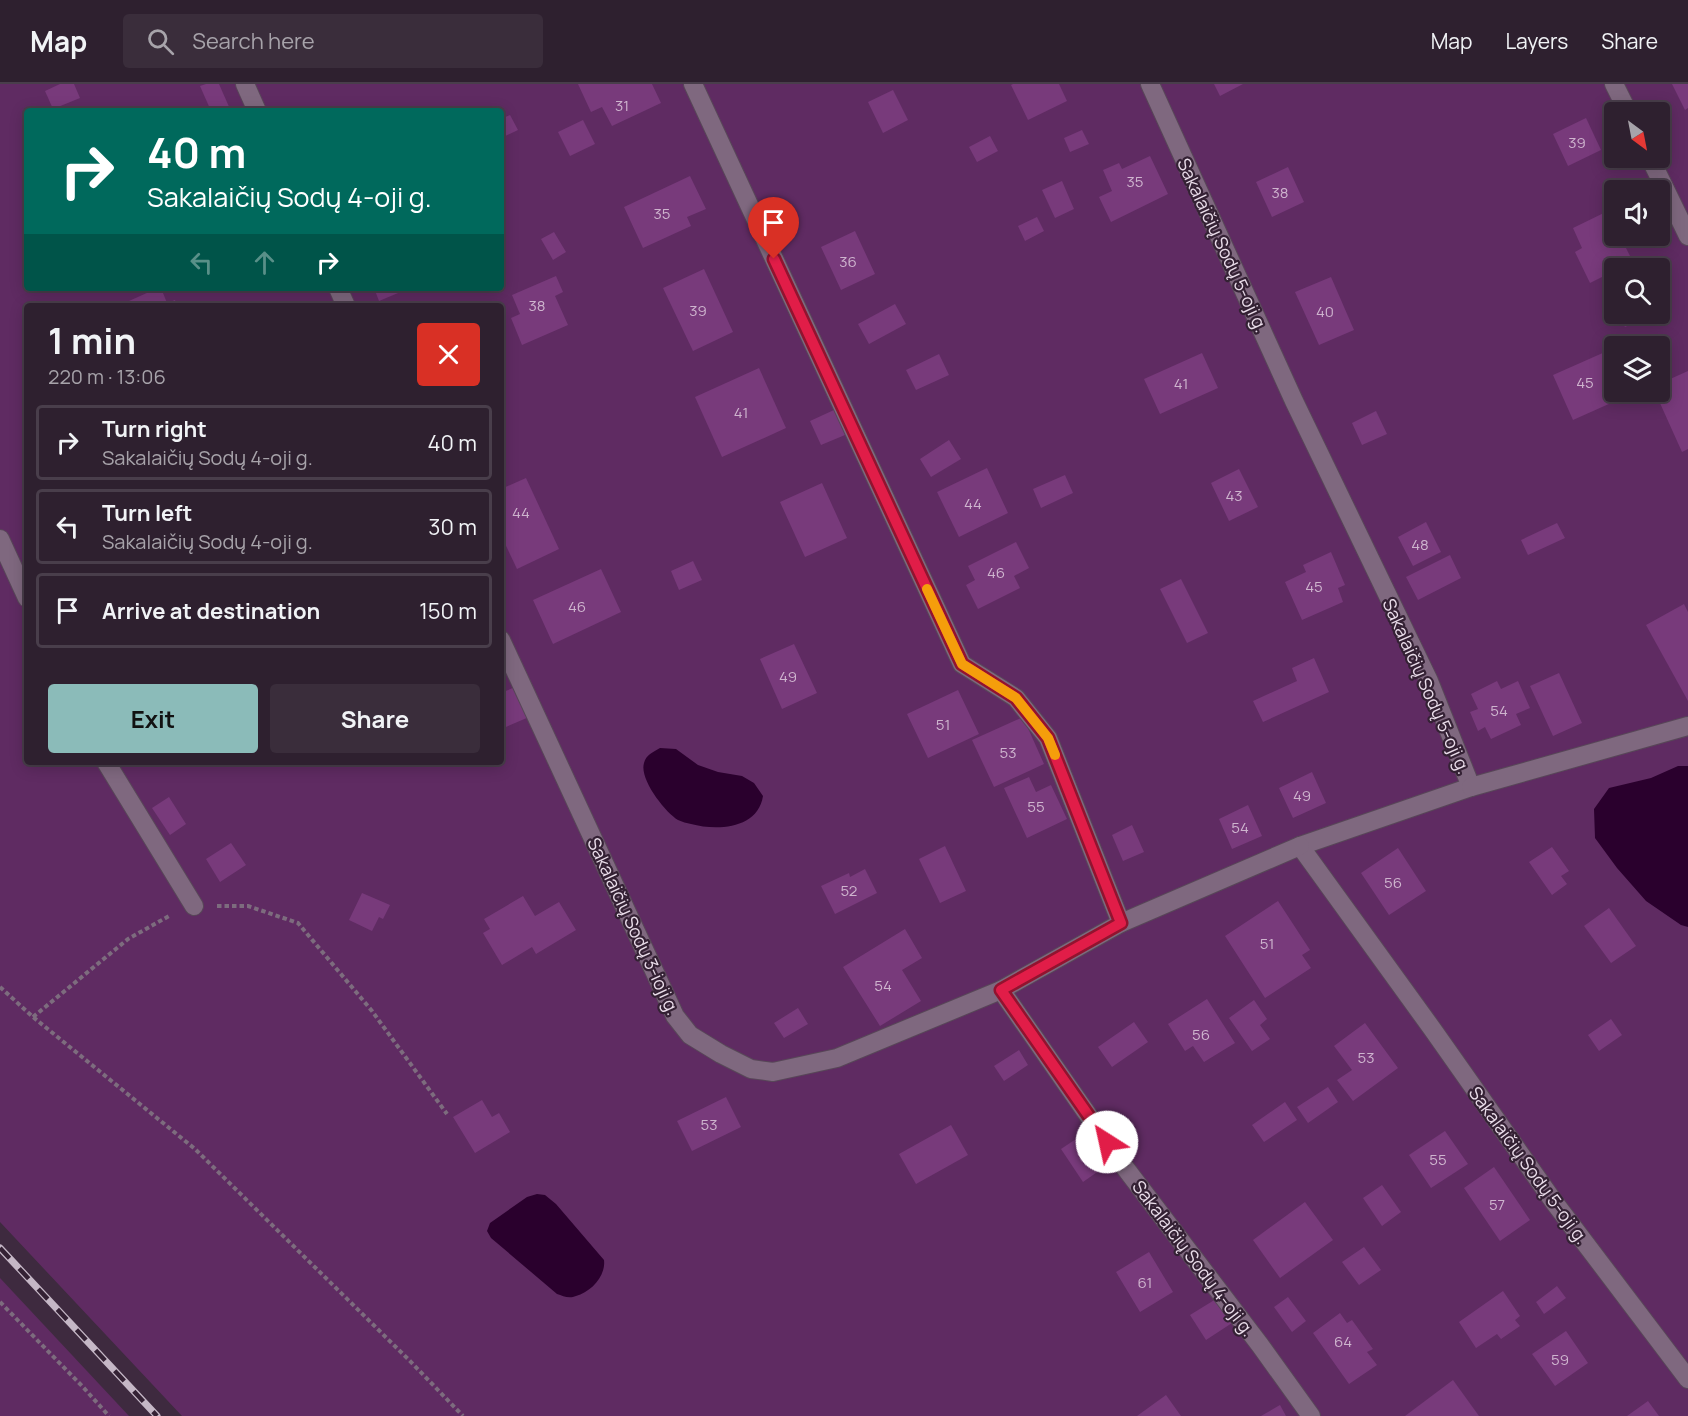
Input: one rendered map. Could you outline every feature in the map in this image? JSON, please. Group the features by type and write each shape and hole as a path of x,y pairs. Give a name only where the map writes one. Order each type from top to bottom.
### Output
{"street":[{"path":"244,84 256,108"},
{"path":"693,84 962,664 1016,698 1048,738 1121,923"},
{"name":"Sakalaičių Sodų 5-oji g.","path":"1150,84 1294,401 1429,681 1471,787 1300,846 1554,1202 1688,1379"},
{"path":"1614,84 1623,102"},
{"path":"1655,168 1688,236"},
{"path":"0,539 24,591"},
{"name":"Sakalaičių Sodų 3-ioji g.","path":"504,646 675,1016 690,1035 751,1069 773,1072 837,1058 1001,990"},
{"path":"1471,787 1688,726"},
{"path":"108,765 194,906"},
{"path":"1001,990 1121,923 1300,846"},
{"name":"Sakalaičių Sodų 4-oji g.","path":"1001,990 1120,1161 1311,1416"}],"path":[{"path":"33,1017 128,939 164,918 194,906 248,906 298,923 372,1011 447,1114"},
{"path":"0,987 33,1017 195,1149 463,1416"},
{"path":"0,1302 109,1416"}],"shaded area":[{"path":"0,84 1688,84 1688,1416 182,1416 0,1222"},
{"path":"660,748 676,749 698,765 718,772 742,776 754,783 763,796 760,807 745,821 724,827 701,826 678,820 660,803 649,786 643,770 646,758"},
{"path":"1678,766 1688,766 1688,927 1681,925 1646,901 1595,838 1594,809 1609,788 1651,778"},
{"path":"537,1194 545,1195 556,1204 604,1260 600,1277 582,1294 566,1297 557,1294 491,1238 487,1231 490,1223 527,1197"},
{"path":"0,1278 129,1416 0,1416"}],"building":[{"path":"60,84 74,84 80,98 53,108 45,91"},
{"path":"219,84 230,108 210,108 200,86"},
{"path":"578,84 652,84 661,103 612,126 602,107 591,112"},
{"path":"1059,84 1067,101 1028,120 1011,85"},
{"path":"1214,84 1243,84 1220,96"},
{"path":"1672,84 1688,84 1688,108 1685,110"},
{"path":"893,90 908,120 883,133 868,102"},
{"path":"510,115 518,130 504,137 504,118"},
{"path":"1586,118 1601,150 1568,166 1553,134"},
{"path":"583,120 595,144 570,156 558,132"},
{"path":"1082,130 1089,144 1070,152 1064,138"},
{"path":"990,136 998,151 977,162 969,147"},
{"path":"1150,156 1168,194 1111,222 1099,197 1112,191 1103,170 1119,163 1122,169"},
{"path":"1288,167 1304,202 1272,217 1256,182"},
{"path":"690,176 706,209 687,217 691,226 643,248 624,207"},
{"path":"1062,181 1074,209 1055,218 1042,190"},
{"path":"1604,213 1604,246 1625,246 1631,258 1604,258 1604,276 1590,283 1575,252 1582,248 1573,228"},
{"path":"1037,217 1044,231 1025,241 1018,226"},
{"path":"855,231 875,274 841,290 821,247"},
{"path":"554,232 566,252 553,260 541,239"},
{"path":"704,269 733,332 693,351 663,288"},
{"path":"556,276 563,292 555,296 568,325 522,345 511,318 520,314 512,295"},
{"path":"1331,277 1354,330 1319,345 1295,292"},
{"path":"151,291 162,291 167,303 130,303 129,301"},
{"path":"375,291 403,291 379,301"},
{"path":"895,304 906,324 869,344 858,324"},
{"path":"1604,352 1604,402 1611,403 1573,420 1553,375"},
{"path":"1202,353 1218,388 1160,414 1144,379"},
{"path":"939,354 949,375 916,390 906,370"},
{"path":"759,368 786,428 722,457 695,397"},
{"path":"1688,371 1688,449 1682,452 1660,402 1670,402 1670,379"},
{"path":"834,410 845,435 821,445 810,421"},
{"path":"1376,411 1387,434 1362,445 1352,423"},
{"path":"949,440 961,459 931,477 920,459"},
{"path":"987,468 1008,513 959,537 937,492"},
{"path":"1239,469 1258,507 1229,521 1211,483"},
{"path":"1065,475 1073,493 1041,508 1033,489"},
{"path":"526,478 559,549 517,569 504,541 504,488"},
{"path":"822,483 847,538 805,557 780,502"},
{"path":"1426,522 1441,552 1413,566 1398,537"},
{"path":"1557,523 1565,538 1528,555 1521,540"},
{"path":"1016,542 1029,568 1014,576 1020,588 978,609 966,585 975,580 968,566"},
{"path":"1331,552 1345,585 1338,588 1343,602 1302,620 1285,582 1306,572 1303,565"},
{"path":"1450,555 1461,578 1418,600 1406,577"},
{"path":"693,561 702,580 679,590 671,571"},
{"path":"601,569 621,612 553,644 533,600"},
{"path":"1181,579 1208,633 1187,643 1160,589"},
{"path":"1684,604 1688,612 1688,701 1646,625"},
{"path":"794,644 817,693 782,709 760,659"},
{"path":"1314,658 1329,692 1263,722 1253,701 1297,681 1292,668"},
{"path":"1559,673 1582,723 1553,736 1530,686"},
{"path":"1497,681 1501,689 1518,681 1530,708 1516,714 1521,725 1491,739 1485,727 1478,731 1470,712 1478,709 1471,694"},
{"path":"515,687 529,717 504,728 504,692"},
{"path":"958,690 979,734 928,758 907,714"},
{"path":"1023,717 1044,764 994,787 972,740"},
{"path":"1312,772 1326,803 1293,818 1279,788"},
{"path":"1029,777 1036,792 1051,785 1067,819 1027,838 1004,788"},
{"path":"169,797 186,824 170,835 152,808"},
{"path":"1248,805 1262,836 1232,849 1219,819"},
{"path":"1132,825 1144,852 1123,861 1112,835"},
{"path":"231,843 246,865 220,882 206,859"},
{"path":"945,846 966,891 940,903 919,859"},
{"path":"1552,847 1569,871 1561,876 1567,884 1552,895 1529,862"},
{"path":"1398,848 1426,891 1389,915 1361,873"},
{"path":"865,869 877,893 835,914 821,886 849,873 850,877"},
{"path":"362,893 390,905 383,919 379,917 372,931 349,920"},
{"path":"523,896 535,916 559,902 576,930 536,954 532,947 502,965 483,933 490,929 484,919"},
{"path":"1278,901 1310,950 1302,955 1311,968 1265,998 1225,936"},
{"path":"1609,908 1636,946 1611,963 1584,926"},
{"path":"905,929 922,958 902,970 921,1001 880,1026 843,967"},
{"path":"1207,999 1235,1043 1204,1062 1193,1046 1185,1051 1168,1024"},
{"path":"1254,1000 1267,1019 1260,1025 1270,1039 1252,1051 1229,1018"},
{"path":"798,1008 808,1024 784,1038 774,1023"},
{"path":"1611,1019 1622,1035 1599,1051 1588,1035"},
{"path":"1134,1022 1148,1042 1112,1067 1098,1047"},
{"path":"1365,1023 1398,1068 1353,1101 1337,1080 1352,1070 1334,1046"},
{"path":"1019,1050 1028,1065 1004,1081 994,1066"},
{"path":"1328,1087 1338,1102 1308,1123 1297,1107"},
{"path":"726,1097 741,1127 692,1151 677,1121"},
{"path":"482,1100 492,1117 499,1113 510,1132 475,1153 453,1117"},
{"path":"1285,1102 1297,1120 1264,1142 1252,1125"},
{"path":"951,1125 968,1155 916,1184 899,1154"},
{"path":"1088,1131 1110,1163 1083,1182 1061,1149"},
{"path":"1445,1131 1468,1164 1431,1188 1409,1155"},
{"path":"1494,1167 1530,1220 1500,1241 1464,1188"},
{"path":"1382,1185 1401,1212 1382,1226 1363,1198"},
{"path":"1305,1202 1333,1240 1280,1278 1253,1240"},
{"path":"1364,1247 1381,1270 1359,1285 1342,1262"},
{"path":"1149,1252 1173,1292 1140,1312 1116,1272"},
{"path":"1557,1286 1566,1298 1544,1314 1536,1302"},
{"path":"1503,1291 1520,1316 1515,1320 1520,1326 1501,1339 1497,1334 1476,1348 1459,1322"},
{"path":"1288,1297 1306,1321 1292,1332 1274,1307"},
{"path":"1216,1299 1232,1323 1206,1340 1190,1315"},
{"path":"1340,1313 1347,1323 1352,1320 1373,1349 1367,1352 1377,1365 1349,1384 1313,1333"},
{"path":"1566,1331 1588,1363 1555,1386 1532,1354"},
{"path":"1453,1380 1479,1416 1405,1416"},
{"path":"1166,1395 1181,1416 1137,1416"},
{"path":"1648,1401 1659,1416 1627,1416"},
{"path":"1280,1405 1286,1416 1261,1416"}],"railway":[{"path":"0,1248 157,1416"}],"slow traffic":[{"path":"927,589 962,664 1016,698 1048,738 1055,755"}],"route":[{"path":"774,259 962,664 1016,698 1048,738 1121,923 1001,990 1107,1142"}]}
